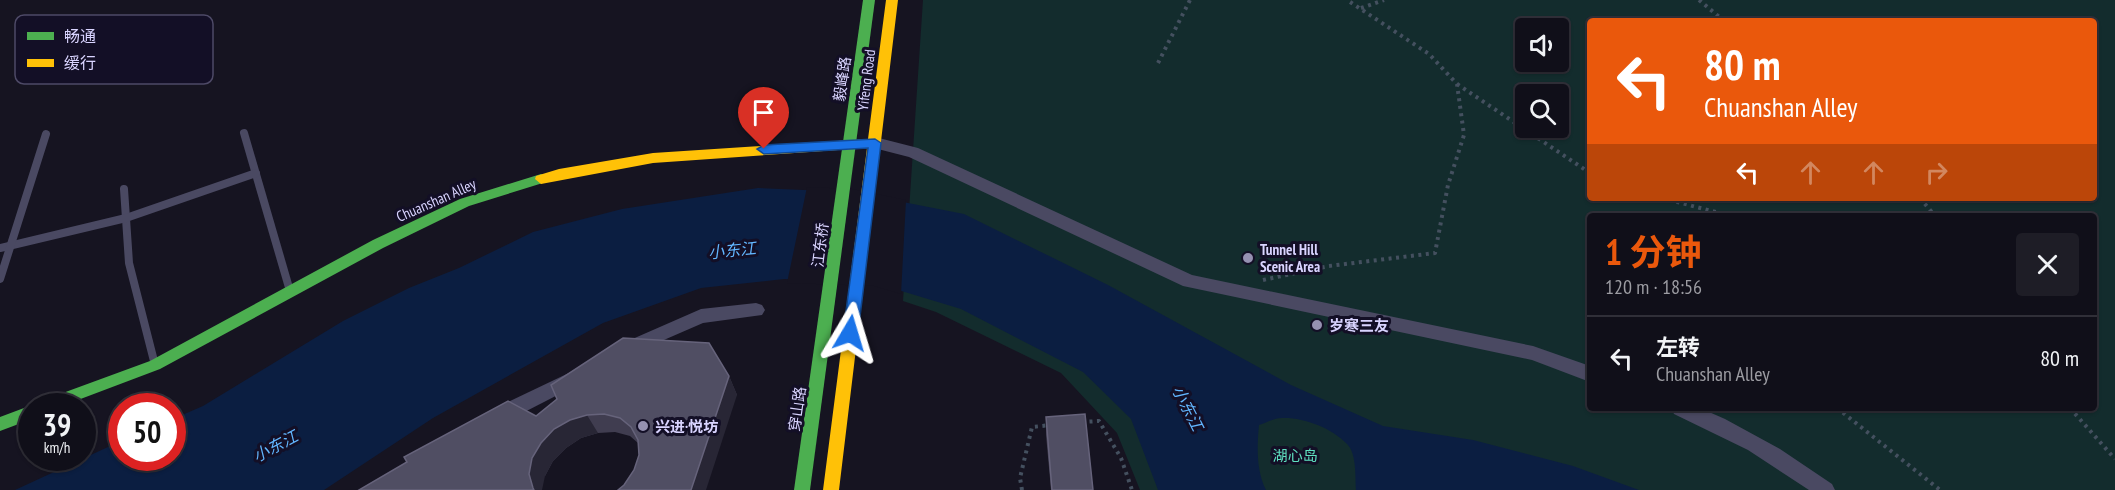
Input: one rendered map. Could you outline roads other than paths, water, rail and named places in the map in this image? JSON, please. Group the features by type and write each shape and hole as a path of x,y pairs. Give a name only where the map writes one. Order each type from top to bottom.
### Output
{"main road":[{"name":"毅峰路","path":"847,162 869,0"},
{"name":"Yifeng Road","path":"831,490 892,0"},
{"name":"Chuanshan Alley","path":"81,393 155,365 378,244 465,202 559,174 653,158 875,143"},
{"name":"江东桥","path":"825,332 847,162"},
{"name":"穿山路","path":"802,490 825,332"},
{"path":"0,424 18,417"},
{"path":"795,490 806,468"}],"street":[{"path":"875,143 913,152 1189,281 1533,353 1587,373"},
{"path":"612,358 639,343 701,316 756,310"},
{"path":"481,425 584,373"},
{"path":"1687,411 1739,434 1785,461 1825,490"}],"lane":[{"path":"0,279 46,134"},
{"path":"244,134 290,292"},
{"path":"0,248 126,218 256,173"},
{"path":"124,189 129,263 155,365"}],"water":[{"name":"小东江","path":"758,188 852,192 964,214 1108,285 1291,385 1383,426 1473,440 1573,466 1639,490 1356,490 1354,460 1350,448 1341,438 1317,425 1299,419 1282,418 1259,425 1259,466 1266,490 1158,490 1131,419 1083,372 961,309 875,283 784,279 701,288 603,323 433,418 324,490 15,490 56,471 96,471 96,453 108,447 108,471 186,471 186,413 203,406 343,321 409,288 459,268 533,232 622,209"}],"place":[{"name":"Tunnel Hill Scenic Area","path":"1248,258"},
{"name":"岁寒三友","path":"1317,325"},
{"name":"兴进·悦坊","path":"643,426"}],"park label":[{"name":"湖心岛","path":"1295,455"}]}
